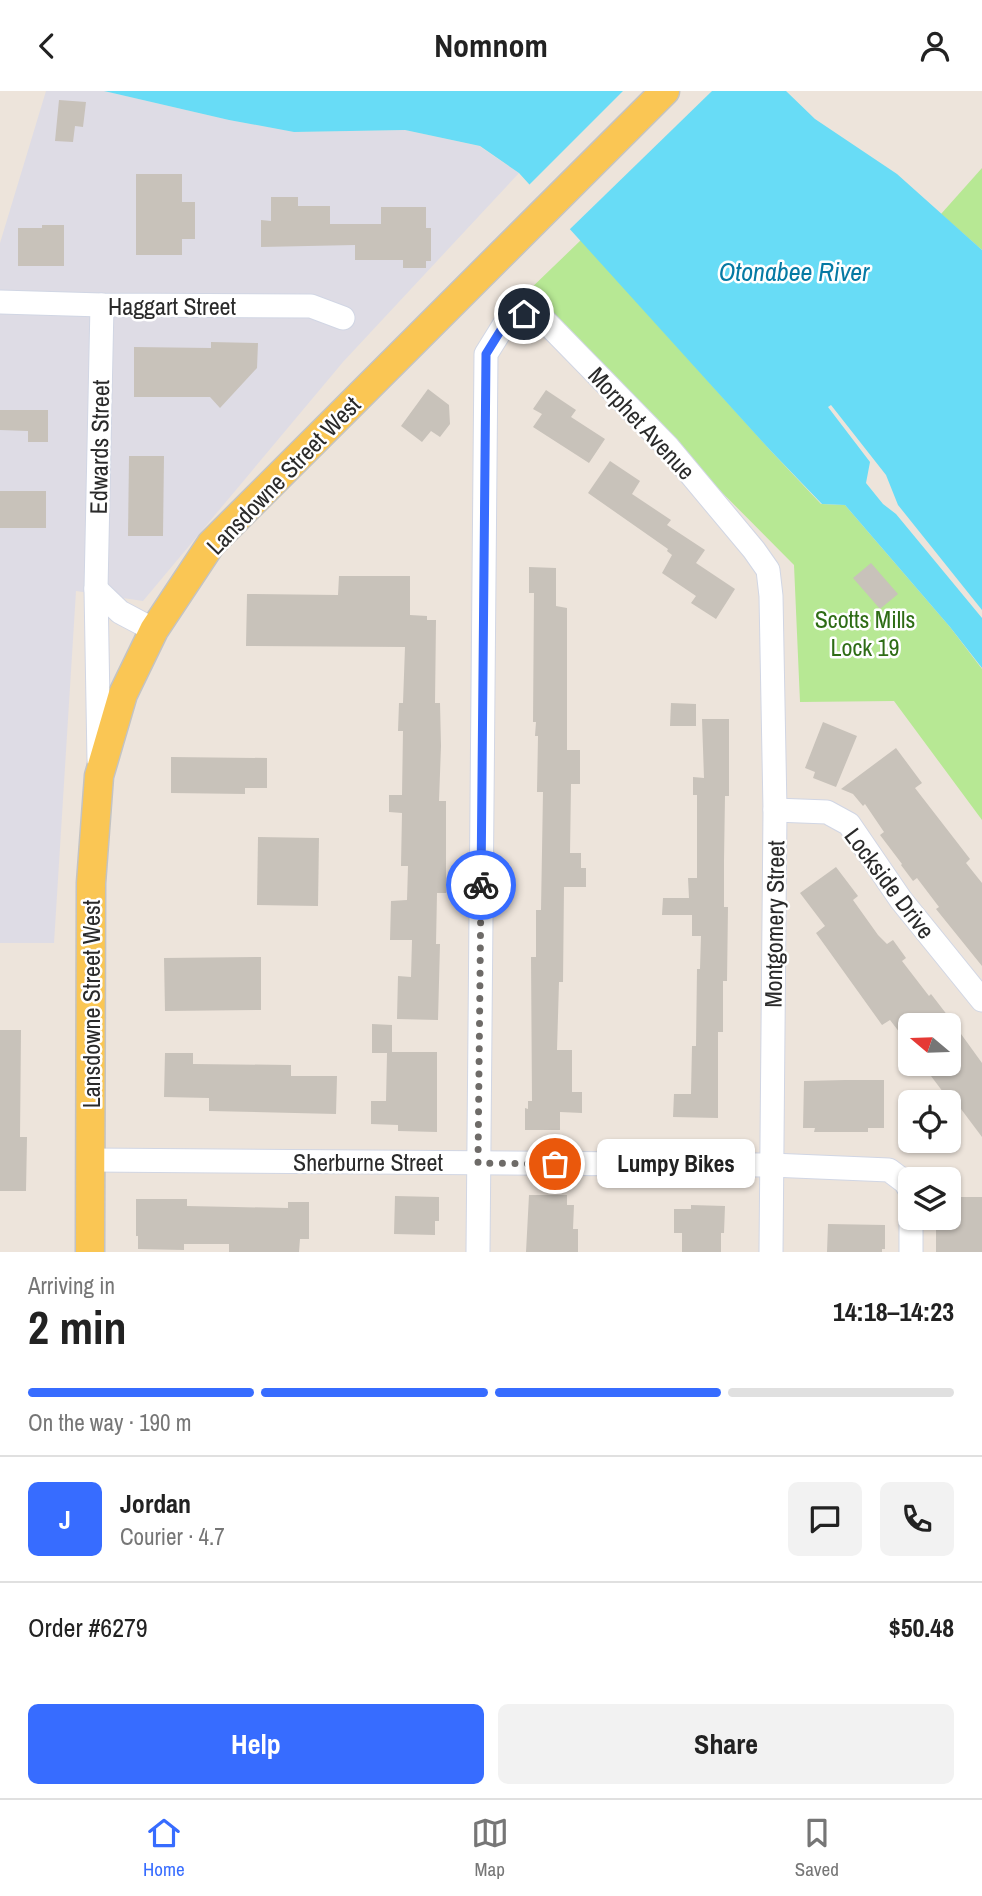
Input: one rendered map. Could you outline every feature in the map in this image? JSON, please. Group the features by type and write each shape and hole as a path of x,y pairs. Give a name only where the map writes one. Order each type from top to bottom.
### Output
{"main road":[{"name":"Lansdowne Street West","path":"90,1252 91,883 99,776 123,694 154,630 211,544 665,91"}],"street":[{"name":"Haggart Street","path":"0,302 311,306 343,318"},
{"name":"Edwards Street","path":"99,776 96,589 102,305"},
{"name":"Morphet Avenue","path":"478,1163 486,354 504,325 524,314 542,319 668,447 754,550 768,570 771,596"},
{"path":"96,589 120,612 154,630"},
{"name":"Montgomery Street","path":"771,596 775,810 771,1252"},
{"name":"Lockside Drive","path":"775,810 827,812 849,824 901,899 982,1000"},
{"name":"Sherburne Street","path":"91,1160 771,1165 889,1170 898,1177"},
{"path":"478,1163 478,1252"},
{"path":"911,1230 911,1252"}],"shaded area":[{"path":"46,91 104,91 294,132 405,130 479,146 519,173 343,362 143,601 76,591 54,943 0,943 0,243"}],"green space":[{"path":"982,168 982,250 941,214"},
{"name":"Scotts Mills Lock 19","path":"581,240 821,504 845,505 950,627 982,669 982,820 894,701 800,702 794,565 525,294"}],"water":[{"name":"Otonabee River","path":"104,91 786,91 815,119 897,174 982,250 982,610 898,505 886,475 831,405 828,407 870,462 866,483 883,504 896,514 982,618 982,668 845,505 822,504 519,173 480,146 405,130 294,132"}],"pier":[{"path":"623,91 712,91 568,231 527,187"}],"building":[{"path":"59,100 86,102 83,127 75,126 73,142 55,141"},
{"path":"136,174 182,174 182,202 195,202 195,239 182,239 182,255 136,255"},
{"path":"271,197 298,197 298,206 330,206 330,224 381,224 381,207 426,207 426,228 431,228 431,261 426,261 426,268 403,268 403,260 355,260 355,245 261,247 261,220 271,221"},
{"path":"42,225 64,225 64,266 18,266 18,228 42,228"},
{"path":"211,342 258,343 257,368 220,408 210,397 134,397 134,347 211,348"},
{"path":"428,389 449,405 450,424 440,437 431,431 422,442 401,426"},
{"path":"546,390 576,410 571,417 605,439 589,463 533,427 542,414 533,409"},
{"path":"0,410 48,410 48,442 28,442 28,431 0,430"},
{"path":"129,456 164,456 163,536 128,536"},
{"path":"610,461 640,481 632,494 671,520 667,525 705,550 696,563 735,589 716,619 691,603 696,596 662,573 672,555 668,549 588,493"},
{"path":"0,491 46,491 46,528 0,528"},
{"path":"871,563 898,594 880,609 853,578"},
{"path":"529,567 556,568 556,606 567,608 567,750 580,750 580,784 571,784 570,853 581,853 581,868 586,868 586,887 564,887 563,982 559,982 557,1050 572,1050 572,1092 582,1092 582,1113 560,1112 560,1130 525,1130 525,1108 528,1109 528,1101 532,1101 531,957 536,957 536,910 541,910 543,792 537,792 538,736 535,736 536,722 533,722 534,593 529,593"},
{"path":"339,576 410,576 410,615 427,616 427,620 436,620 435,703 440,703 441,746 439,801 446,801 446,893 437,893 436,944 440,944 438,1020 397,1019 398,976 411,977 412,940 390,940 391,901 407,900 408,866 401,866 402,813 389,812 389,795 402,795 403,731 398,731 399,703 403,703 405,647 246,646 247,594 338,595"},
{"path":"671,703 696,704 696,726 670,726"},
{"path":"702,719 729,719 729,796 725,796 724,861 724,907 728,907 727,981 723,981 723,1032 718,1032 718,1118 673,1117 674,1094 691,1094 701,936 692,936 692,915 662,915 663,898 689,898 688,878 697,878 697,795 693,795 693,777 704,778"},
{"path":"823,722 857,736 836,787 813,778 815,772 805,768"},
{"path":"896,748 922,783 915,788 970,859 966,863 982,883 982,966 936,909 939,907 917,878 913,881 901,865 880,835 884,832 865,804 863,806 853,794 841,789"},
{"path":"171,757 267,758 267,788 245,788 245,794 171,793"},
{"path":"258,837 319,838 318,906 257,905"},
{"path":"836,867 858,896 853,900 878,935 887,944 893,940 906,958 902,961 946,1013 898,1013 898,1030 890,1020 882,1025 816,933 825,926 800,893"},
{"path":"261,957 261,1010 165,1011 164,958"},
{"path":"372,1024 392,1025 392,1052 437,1052 437,1132 398,1131 398,1125 371,1124 371,1101 386,1101 387,1053 372,1053"},
{"path":"0,1030 21,1030 20,1137 27,1137 26,1191 0,1191"},
{"path":"961,1034 982,1063 982,1137 961,1109 961,1090 942,1090 931,1076 961,1076"},
{"path":"165,1053 193,1053 193,1064 291,1065 291,1076 337,1076 336,1114 209,1111 209,1098 164,1097"},
{"path":"884,1080 884,1128 868,1128 868,1132 814,1132 815,1128 803,1128 804,1081"},
{"path":"529,1195 567,1195 567,1205 574,1205 573,1229 578,1229 578,1252 526,1252"},
{"path":"395,1196 439,1197 439,1221 435,1221 435,1235 394,1234"},
{"path":"961,1197 982,1197 982,1252 936,1252 936,1230 961,1230"},
{"path":"136,1199 187,1199 187,1206 288,1208 288,1202 309,1202 309,1239 300,1239 299,1252 229,1252 229,1244 184,1244 184,1250 138,1249"},
{"path":"691,1205 725,1206 721,1252 682,1252 682,1233 674,1233 674,1209 691,1209"},
{"path":"828,1224 885,1225 885,1249 882,1249 882,1252 827,1252"}],"way so far":[{"path":"481,885 478,1163 555,1164"}],"place":[{"name":"Lumpy Bikes","path":"555,1164"}],"route":[{"path":"481,885 486,354 504,325 524,314"}]}
